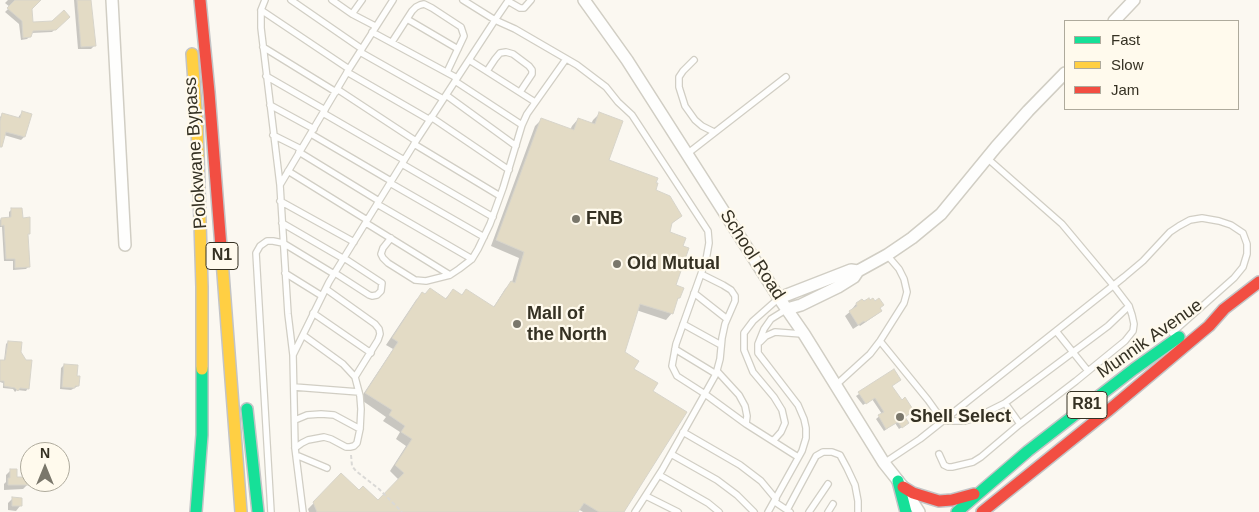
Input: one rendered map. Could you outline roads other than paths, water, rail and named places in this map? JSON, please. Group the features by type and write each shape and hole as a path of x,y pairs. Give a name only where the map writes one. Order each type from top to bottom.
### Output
{"main road":[{"name":"Polokwane Bypass","path":"200,0 209,92 241,512"},
{"path":"192,46 197,124 202,287 202,436 196,512"},
{"path":"209,92 220,169 240,345"},
{"name":"Munnik Avenue","path":"957,512 1028,451 1134,370 1203,321 1224,309 1259,282"},
{"name":"Munnik Avenue","path":"982,512 1109,410 1208,326 1224,309"},
{"path":"245,394 258,512"},
{"path":"900,484 913,493 939,501 952,500 980,492"},
{"path":"900,484 906,512"}],"street":[{"path":"112,0 125,245"},
{"name":"School Road","path":"584,0 627,60 804,334 884,462 919,512"},
{"path":"1115,20 1134,0"},
{"path":"787,309 802,305 838,287 854,277 858,271 912,238 941,214 1028,111 1064,74"},
{"path":"779,298 851,270 858,271"}],"lane":[{"path":"265,0 261,10 261,28 280,185 288,314 293,354 296,455 303,512"},
{"path":"290,0 361,51 444,97 516,146"},
{"path":"332,0 392,42 447,72 522,125"},
{"path":"352,14 362,0"},
{"path":"280,185 348,70 393,0"},
{"path":"463,0 495,20 515,29 577,65 606,87 632,115 708,231 709,243 706,260 683,324 672,366 677,376 798,458"},
{"path":"293,354 334,273 415,142 508,0 520,8 524,8 531,0"},
{"path":"392,42 412,11 424,4 432,8 461,27 463,31 464,36 447,72"},
{"path":"261,10 348,70 430,119 509,170"},
{"path":"407,19 458,49"},
{"path":"263,47 337,91 500,196"},
{"path":"487,72 500,53 513,54 532,70 532,74 520,92"},
{"path":"390,238 383,248 381,254 383,258 388,264 415,280 426,280 450,274 472,259 493,217 527,114 566,59"},
{"path":"469,60 535,102"},
{"path":"694,60 679,78 679,87 685,106 694,120 714,132"},
{"path":"266,76 493,217"},
{"path":"687,154 786,76"},
{"path":"270,105 391,182 484,237"},
{"path":"274,135 378,202 472,259"},
{"path":"939,454 944,465 952,468 973,462 981,457 1125,341 1133,331 1134,324 1129,306 1114,285 1062,224 987,158"},
{"path":"288,171 367,221 390,238 450,274"},
{"path":"280,201 354,242"},
{"path":"884,462 920,440 1114,285 1143,261 1170,232 1190,220 1202,218 1231,225 1243,233 1247,254 1243,267 1234,278 1134,370"},
{"path":"271,512 256,252 266,241 283,243 368,295 377,295 381,291 382,283 344,258 282,223"},
{"path":"836,385 870,354 904,303 906,292 904,279 899,269 887,255"},
{"path":"285,273 322,296"},
{"path":"635,512 659,475 705,394 716,373 720,359 725,324 735,301 735,296 731,290 701,274"},
{"path":"326,289 375,324 379,329 378,340 354,377"},
{"path":"694,293 727,319"},
{"path":"773,441 781,432 785,423 782,410 774,397 753,372 744,350 744,333 753,321 779,298"},
{"path":"943,421 970,420 1005,403 1108,326 1129,306"},
{"path":"768,512 798,458 806,438 804,419 798,405 758,353 758,344 764,329 771,319 787,309"},
{"path":"313,313 370,353"},
{"path":"683,324 721,345"},
{"path":"1056,331 1088,371"},
{"path":"758,344 766,336 775,332 804,334"},
{"path":"296,448 308,440 324,437 346,447 354,446 357,443 360,429 361,409 359,392 354,377 343,364 303,335"},
{"path":"880,341 943,421"},
{"path":"675,349 716,373 739,395 745,406 746,424"},
{"path":"294,387 359,392"},
{"path":"1005,403 1020,424"},
{"path":"295,420 307,415 334,415 360,429"},
{"path":"683,432 740,465 761,481 775,500 788,511 816,456 823,452 832,452 840,455 855,485 858,512"},
{"path":"671,454 717,480 737,495 754,512"},
{"path":"296,455 327,468"},
{"path":"659,475 708,503 719,512"},
{"path":"809,512 828,484"},
{"path":"646,496 678,512"},
{"path":"828,512 833,504"}],"place":[{"name":"FNB","path":"576,219"},
{"name":"Old Mutual","path":"617,264"},
{"name":"Mall of the North","path":"517,324"},
{"name":"Shell Select","path":"900,417"}]}
